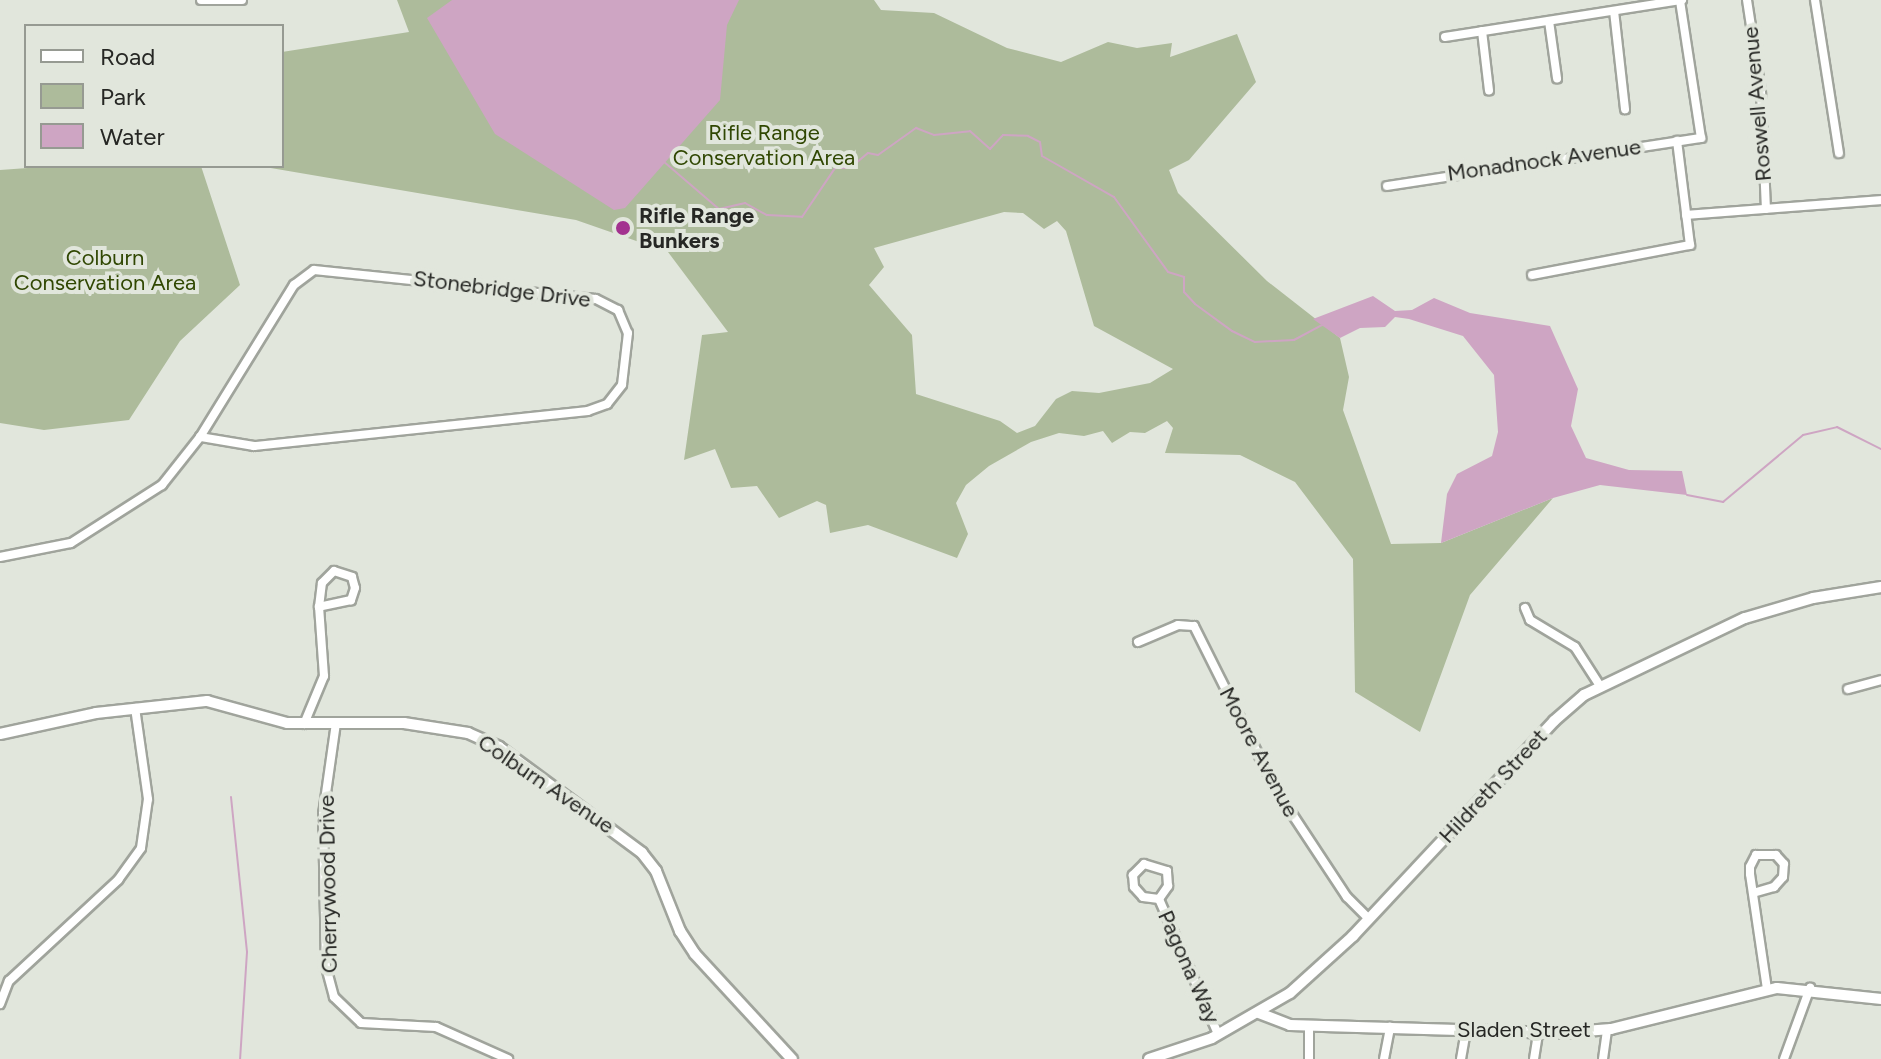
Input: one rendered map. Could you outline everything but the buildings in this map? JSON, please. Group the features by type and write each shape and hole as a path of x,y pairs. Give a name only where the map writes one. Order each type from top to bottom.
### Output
{"street":[{"path":"201,0 242,0"},
{"path":"1445,37 1681,0"},
{"name":"Monadnock Avenue","path":"1387,186 1701,138 1681,0"},
{"name":"Roswell Avenue","path":"1747,0 1761,91 1766,209"},
{"path":"1815,0 1839,153"},
{"path":"1614,11 1625,109"},
{"path":"1549,21 1557,78"},
{"path":"1482,31 1489,91"},
{"path":"1532,275 1690,245 1677,141"},
{"path":"1686,215 1881,200"},
{"name":"Stonebridge Drive","path":"0,557 47,550 93,531 162,485 200,437 294,285 314,270 596,299 618,310 628,333 622,385 607,404 588,411 254,446 200,437"},
{"path":"304,724 324,676 319,607 327,575 341,571 352,577 355,588 351,600 319,607"},
{"name":"Hildreth Street","path":"1149,1059 1218,1034 1290,993 1369,919 1554,721 1600,686 1745,618 1813,598 1881,587"},
{"path":"1525,608 1530,620 1575,647 1600,686"},
{"name":"Moore Avenue","path":"1138,642 1178,625 1194,626 1275,788 1347,897 1369,919"},
{"path":"1848,689 1881,680"},
{"name":"Colburn Avenue","path":"0,734 135,708 217,701 256,716 304,724 404,723 468,733 499,747 625,838 656,871 680,931 695,954 792,1059"},
{"path":"0,1004 9,981 126,871 145,838 148,799 135,708"},
{"name":"Cherrywood Drive","path":"336,723 323,824 326,967 334,997 361,1023 436,1027 508,1059"},
{"path":"1753,893 1774,887 1783,877 1784,864 1776,855 1762,853 1751,861 1753,893 1767,989"},
{"name":"Pagona Way","path":"1144,864 1167,871 1168,886 1159,899 1143,897 1134,887 1133,875 1144,864"},
{"name":"Pagona Way","path":"1159,899 1218,1034"},
{"path":"1784,1059 1810,988"},
{"name":"Sladen Street","path":"1259,1013 1278,1023 1538,1033 1607,1030 1767,989 1810,988 1881,999"},
{"path":"1309,1025 1309,1059"},
{"path":"1384,1059 1390,1027"},
{"path":"1461,1059 1466,1030"},
{"path":"1603,1059 1607,1030"},
{"path":"1534,1059 1538,1033"}],"green space":[{"name":"Rifle Range Conservation Area","path":"397,0 874,0 881,10 934,13 1007,48 1061,62 1108,42 1137,48 1172,43 1170,57 1237,34 1256,82 1189,160 1169,170 1178,193 1267,281 1340,338 1349,377 1343,410 1391,544 1441,543 1553,498 1470,595 1420,732 1355,692 1353,559 1295,482 1240,455 1165,453 1173,428 1167,421 1145,433 1130,432 1112,443 1103,431 1084,436 1059,433 1031,442 989,466 966,485 956,503 968,534 957,558 868,525 830,533 826,505 817,501 779,518 757,486 731,488 715,449 684,460 702,335 728,332 668,252 576,220 271,168 284,168 284,52 409,32","holes":["1004,212 1023,213 1044,229 1057,221 1066,231 1094,326 1173,369 1150,383 1099,393 1072,391 1056,399 1035,426 1017,433 1000,421 916,394 912,335 869,285 884,267 874,248"]},
{"name":"Colburn Conservation Area","path":"202,168 240,285 180,341 129,420 44,430 0,423 0,170"}],"water":[{"path":"452,0 739,0 727,25 720,100 625,208 614,210 495,134 427,18"},
{"path":"1373,296 1395,311 1412,310 1434,298 1470,313 1550,326 1578,389 1571,426 1586,458 1629,470 1682,471 1687,495 1600,485 1553,498 1441,543 1447,494 1457,474 1492,456 1498,432 1494,375 1463,336 1409,319 1395,317 1385,327 1360,328 1340,338 1313,319"}],"waterway":[{"path":"663,161 719,209 745,203 767,215 802,217 835,168 850,168 868,153 878,155 916,128 934,135 970,131 990,149 1003,135 1028,136 1040,142 1042,156 1114,197 1168,272 1184,277 1184,292 1232,331 1255,342 1294,340 1322,325"},
{"path":"1687,495 1723,502 1803,435 1837,427 1881,449"},
{"path":"231,797 247,952 240,1059"}],"place":[{"name":"Rifle Range Bunkers","path":"623,228"}]}
